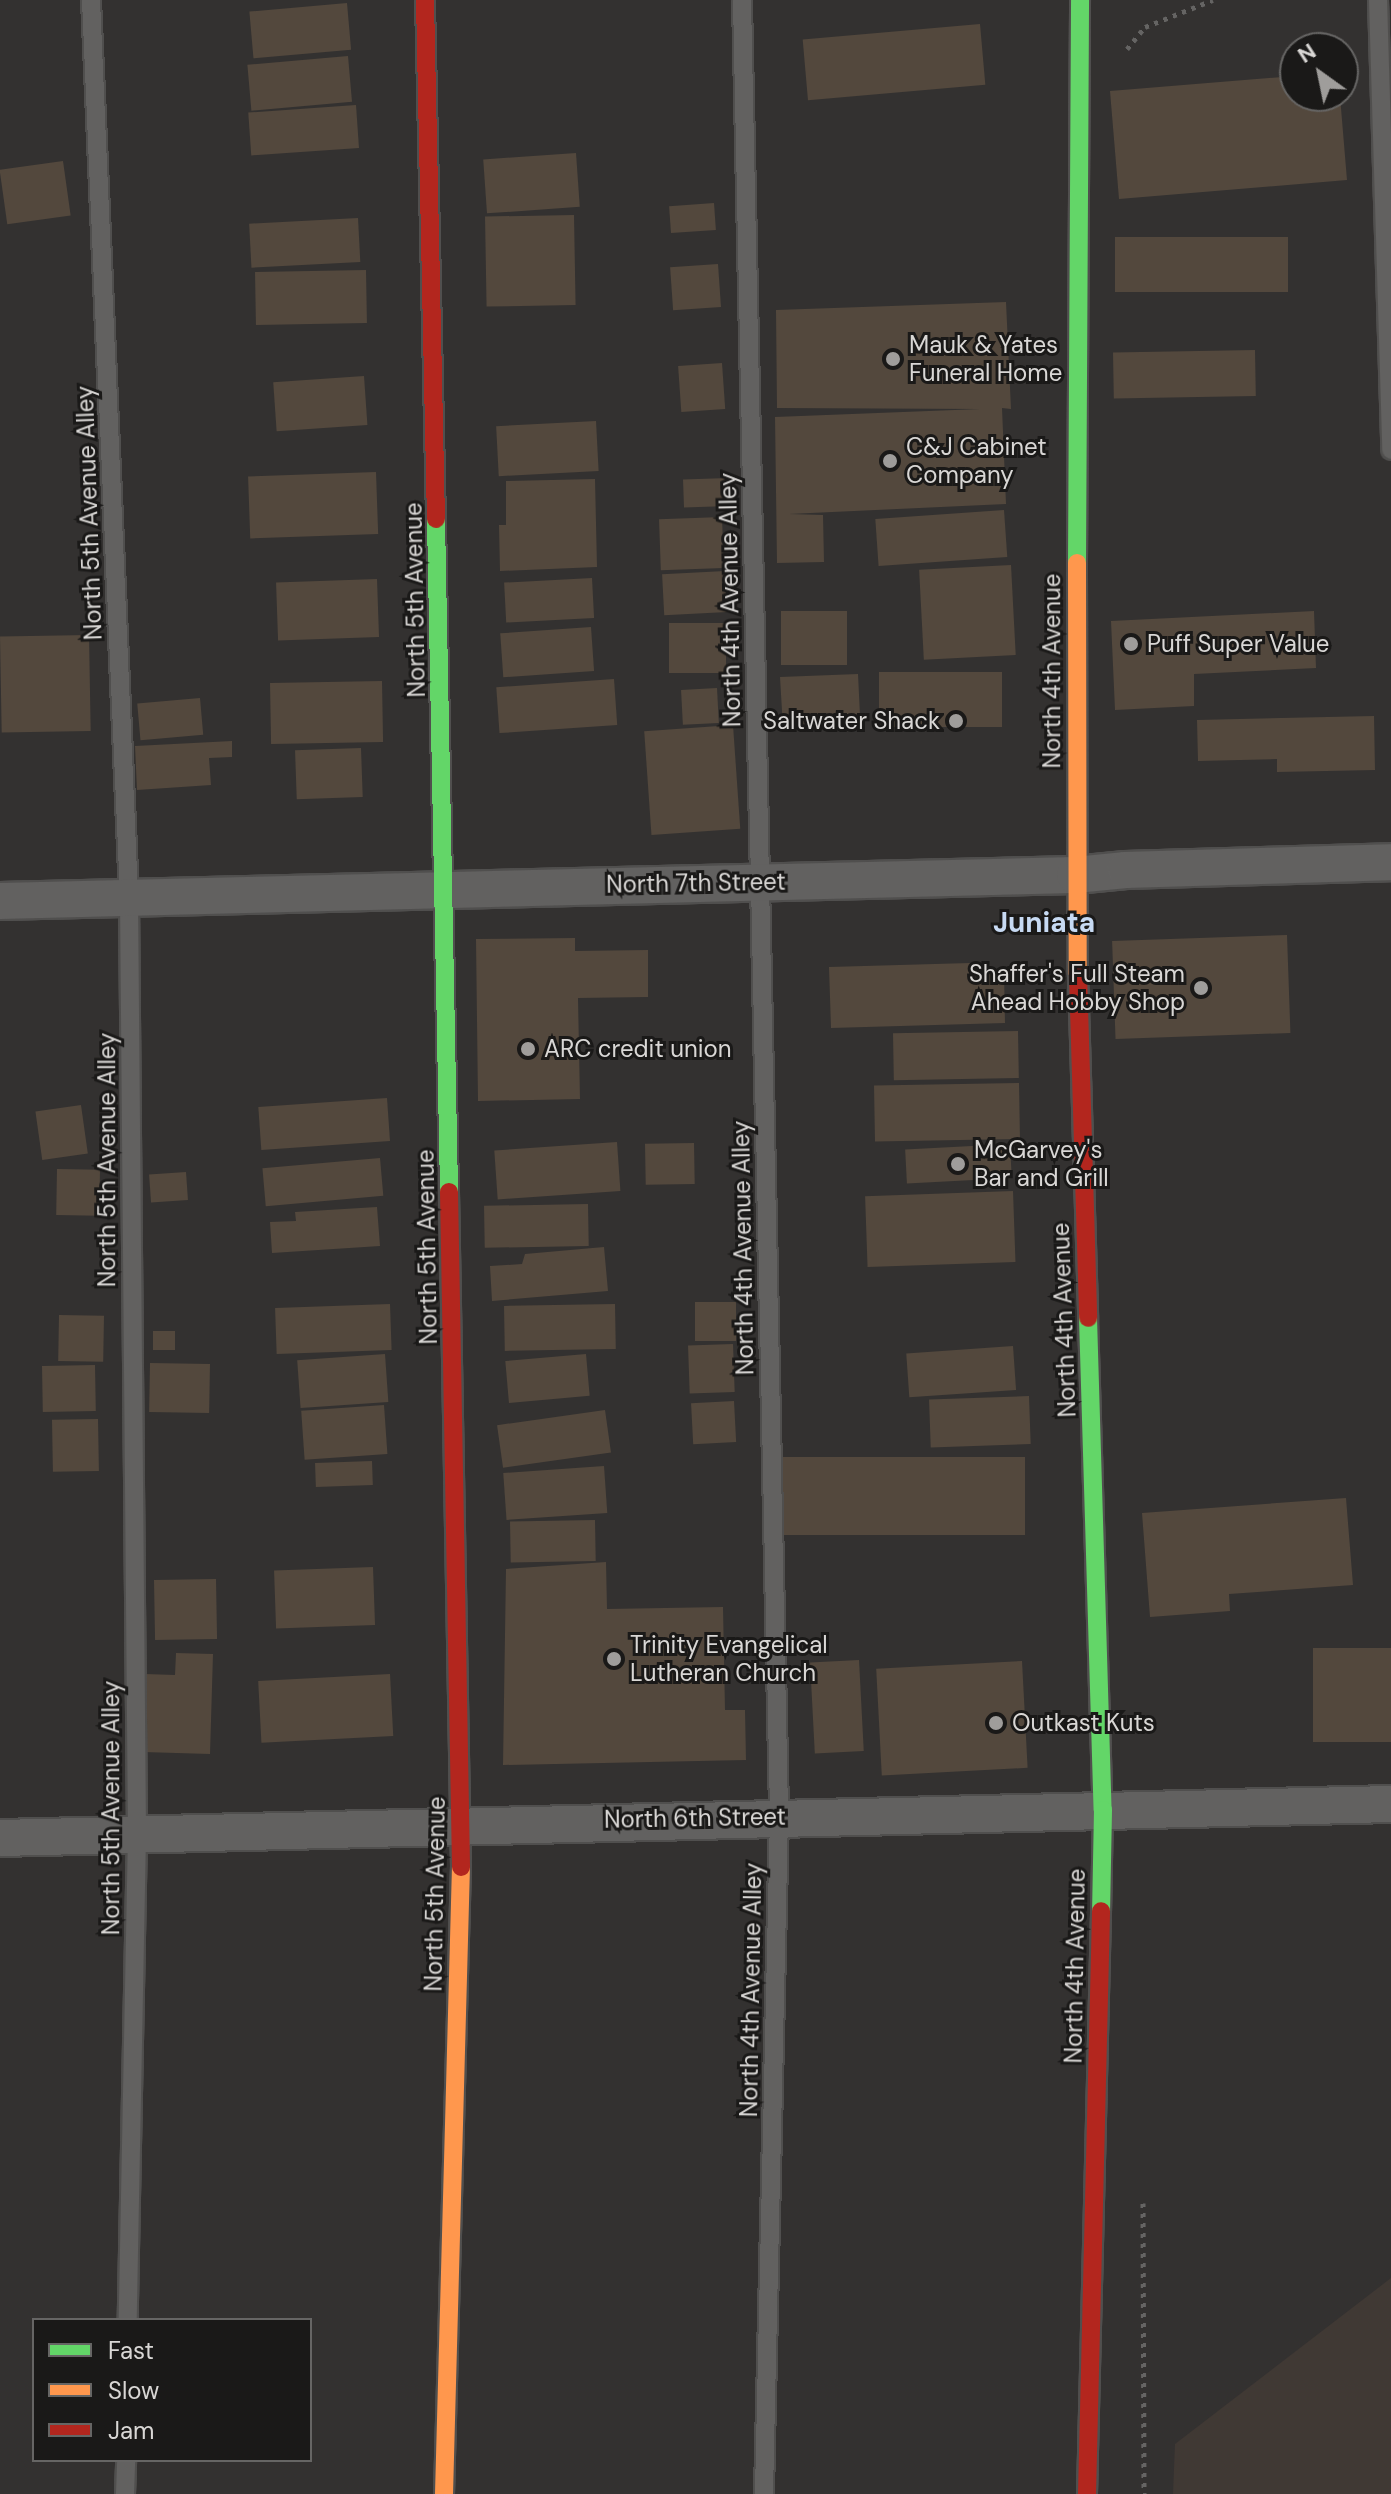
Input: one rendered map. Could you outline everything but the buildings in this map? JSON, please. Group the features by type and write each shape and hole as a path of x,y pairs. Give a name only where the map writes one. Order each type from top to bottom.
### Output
{"street":[{"name":"North 5th Avenue","path":"425,0 462,1824 444,2494"},
{"name":"North 4th Avenue","path":"1080,0 1075,875 1103,1810 1087,2494"},
{"name":"North 7th Street","path":"0,901 1075,875 1126,870 1391,862"},
{"name":"North 6th Street","path":"0,1838 779,1816 1391,1804"}],"lane":[{"name":"North 5th Avenue Alley","path":"91,0 129,897 137,1834 128,2318"},
{"name":"North 4th Avenue Alley","path":"742,0 779,1816 764,2494"},
{"path":"1378,0 1391,450"},
{"path":"125,2494 126,2462"}],"shaded area":[{"path":"1391,2278 1391,2494 1173,2494 1175,2444"}],"traffic: fast":[{"path":"1077,563 1080,0"},
{"path":"436,519 449,1192"},
{"path":"1088,1318 1103,1810 1101,1911"}],"traffic: slow":[{"path":"1077,563 1078,974"},
{"path":"444,2494 461,1867"}],"traffic: jam":[{"path":"425,0 436,519"},
{"path":"1078,974 1088,1318"},
{"path":"449,1192 461,1867"},
{"path":"1087,2494 1101,1911"}],"place":[{"name":"Mauk & Yates Funeral Home","path":"893,359"},
{"name":"C&J Cabinet Company","path":"890,461"},
{"name":"Puff Super Value","path":"1131,644"},
{"name":"Saltwater Shack","path":"956,721"},
{"name":"Shaffer's Full Steam Ahead Hobby Shop","path":"1201,988"},
{"name":"ARC credit union","path":"528,1049"},
{"name":"McGarvey's Bar and Grill","path":"958,1164"},
{"name":"Trinity Evangelical Lutheran Church","path":"614,1659"},
{"name":"Outkast Kuts","path":"996,1723"}],"district":[{"name":"Juniata","path":"1044,923"}]}
